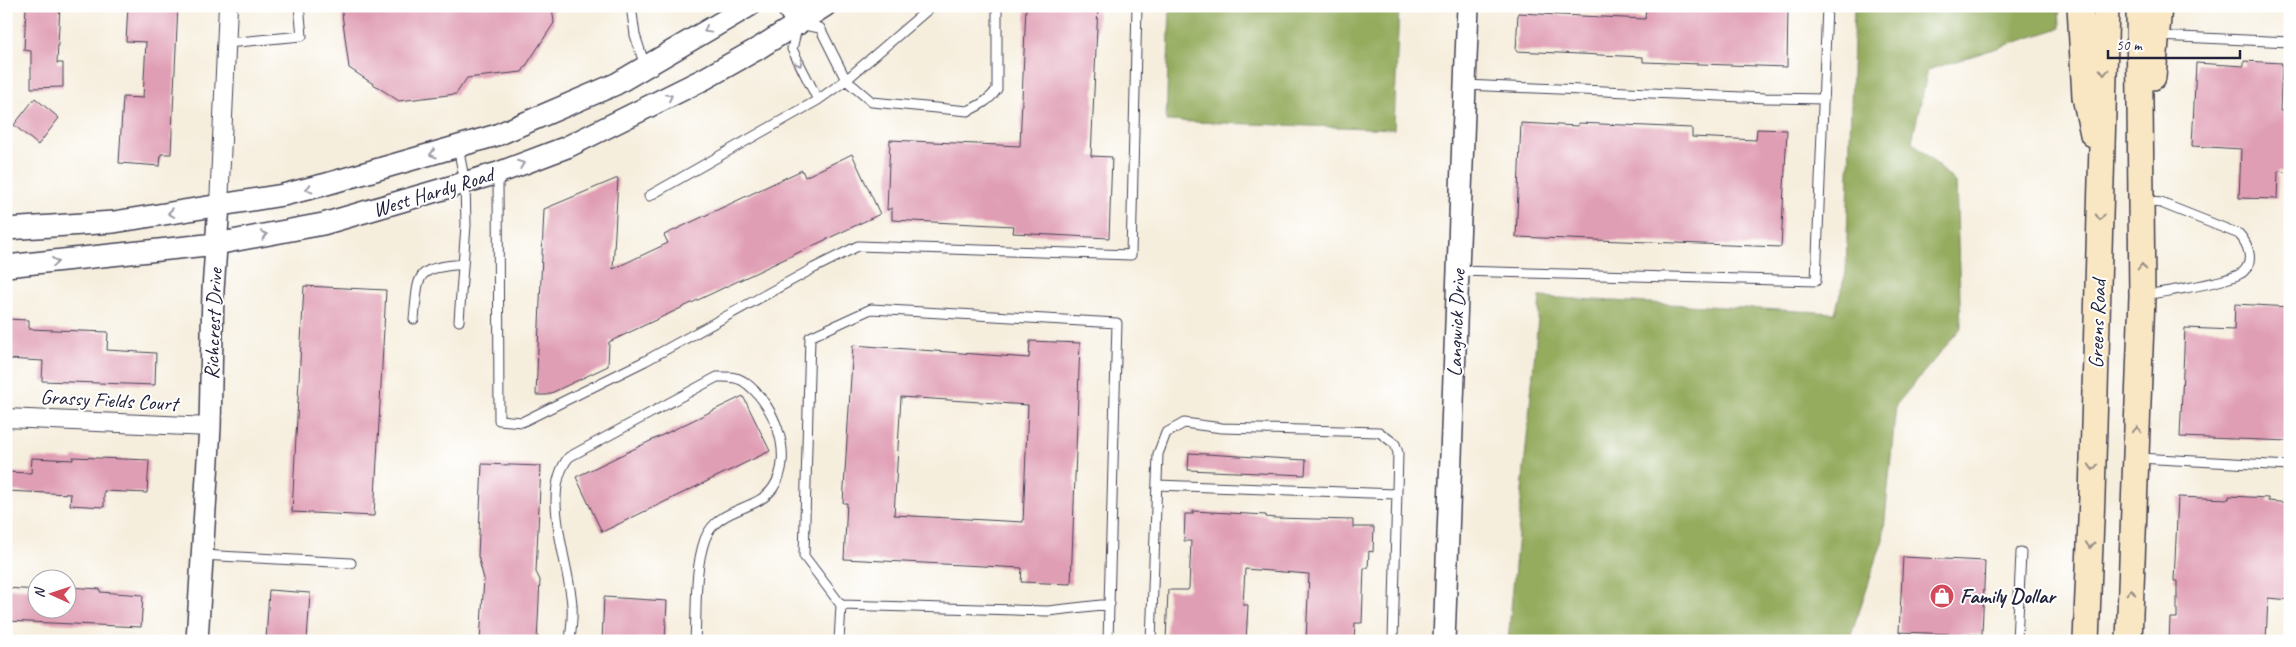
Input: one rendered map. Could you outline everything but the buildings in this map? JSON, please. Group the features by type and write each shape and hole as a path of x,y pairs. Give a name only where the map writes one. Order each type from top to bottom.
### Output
{"main road":[{"path":"2080,6 2085,97 2101,168"},
{"name":"Greens Road","path":"2086,641 2106,6"},
{"name":"Greens Road","path":"2129,641 2142,296 2139,6"},
{"path":"2142,191 2158,36 2159,6"}],"street":[{"name":"Richcrest Drive","path":"197,641 210,427 216,244 228,6"},
{"name":"West Hardy Road","path":"6,229 114,222 219,205 323,185 497,135 616,84 750,6"},
{"name":"West Hardy Road","path":"6,266 216,244 323,224 498,173 566,147 704,79 793,15 824,6"},
{"name":"Langwick Drive","path":"1444,641 1468,6"},
{"path":"497,135 498,173"},
{"name":"Grassy Fields Court","path":"6,418 210,427"}],"lane":[{"path":"227,43 302,36 299,6"},
{"path":"631,6 636,35 645,66"},
{"path":"649,196 818,100 846,80 932,6"},
{"path":"818,100 792,49 793,15 820,28 846,80 872,102 968,111 992,97 997,89 997,6"},
{"path":"498,173 499,420 522,422 645,360 858,246 1131,254 1137,6"},
{"path":"1458,271 1816,281 1827,6"},
{"path":"2158,36 2290,42"},
{"path":"1466,85 1824,99"},
{"path":"458,146 465,183 466,225 459,321"},
{"path":"2142,191 2161,202 2239,234 2246,242 2250,257 2248,265 2239,274 2200,285 2142,296"},
{"path":"414,319 420,277 424,271 433,267 463,264"},
{"path":"839,641 841,605 804,556 810,337 871,309 1117,323 1108,641"},
{"path":"570,641 572,606 559,527 558,480 563,464 569,457 717,377 734,377 742,380 755,392 779,429 782,447 778,478 768,494 719,519 706,538 700,560 695,641"},
{"path":"1151,641 1158,454 1166,433 1184,423 1222,428 1379,432 1395,444 1398,453 1393,641"},
{"path":"2136,458 2290,466"},
{"path":"1157,485 1396,494"},
{"path":"2017,641 2022,552"},
{"path":"201,554 351,563"},
{"path":"841,605 1048,611 1110,604"}],"green space":[{"path":"1170,6 1399,6 1394,129 1166,121"},
{"path":"1854,6 2059,6 2060,28 1928,70 1912,141 1956,183 1961,328 1896,405 1883,540 1849,641 1508,641 1540,297 1835,313 1846,272"}],"place":[{"name":"Family Dollar","path":"1942,596"}]}
